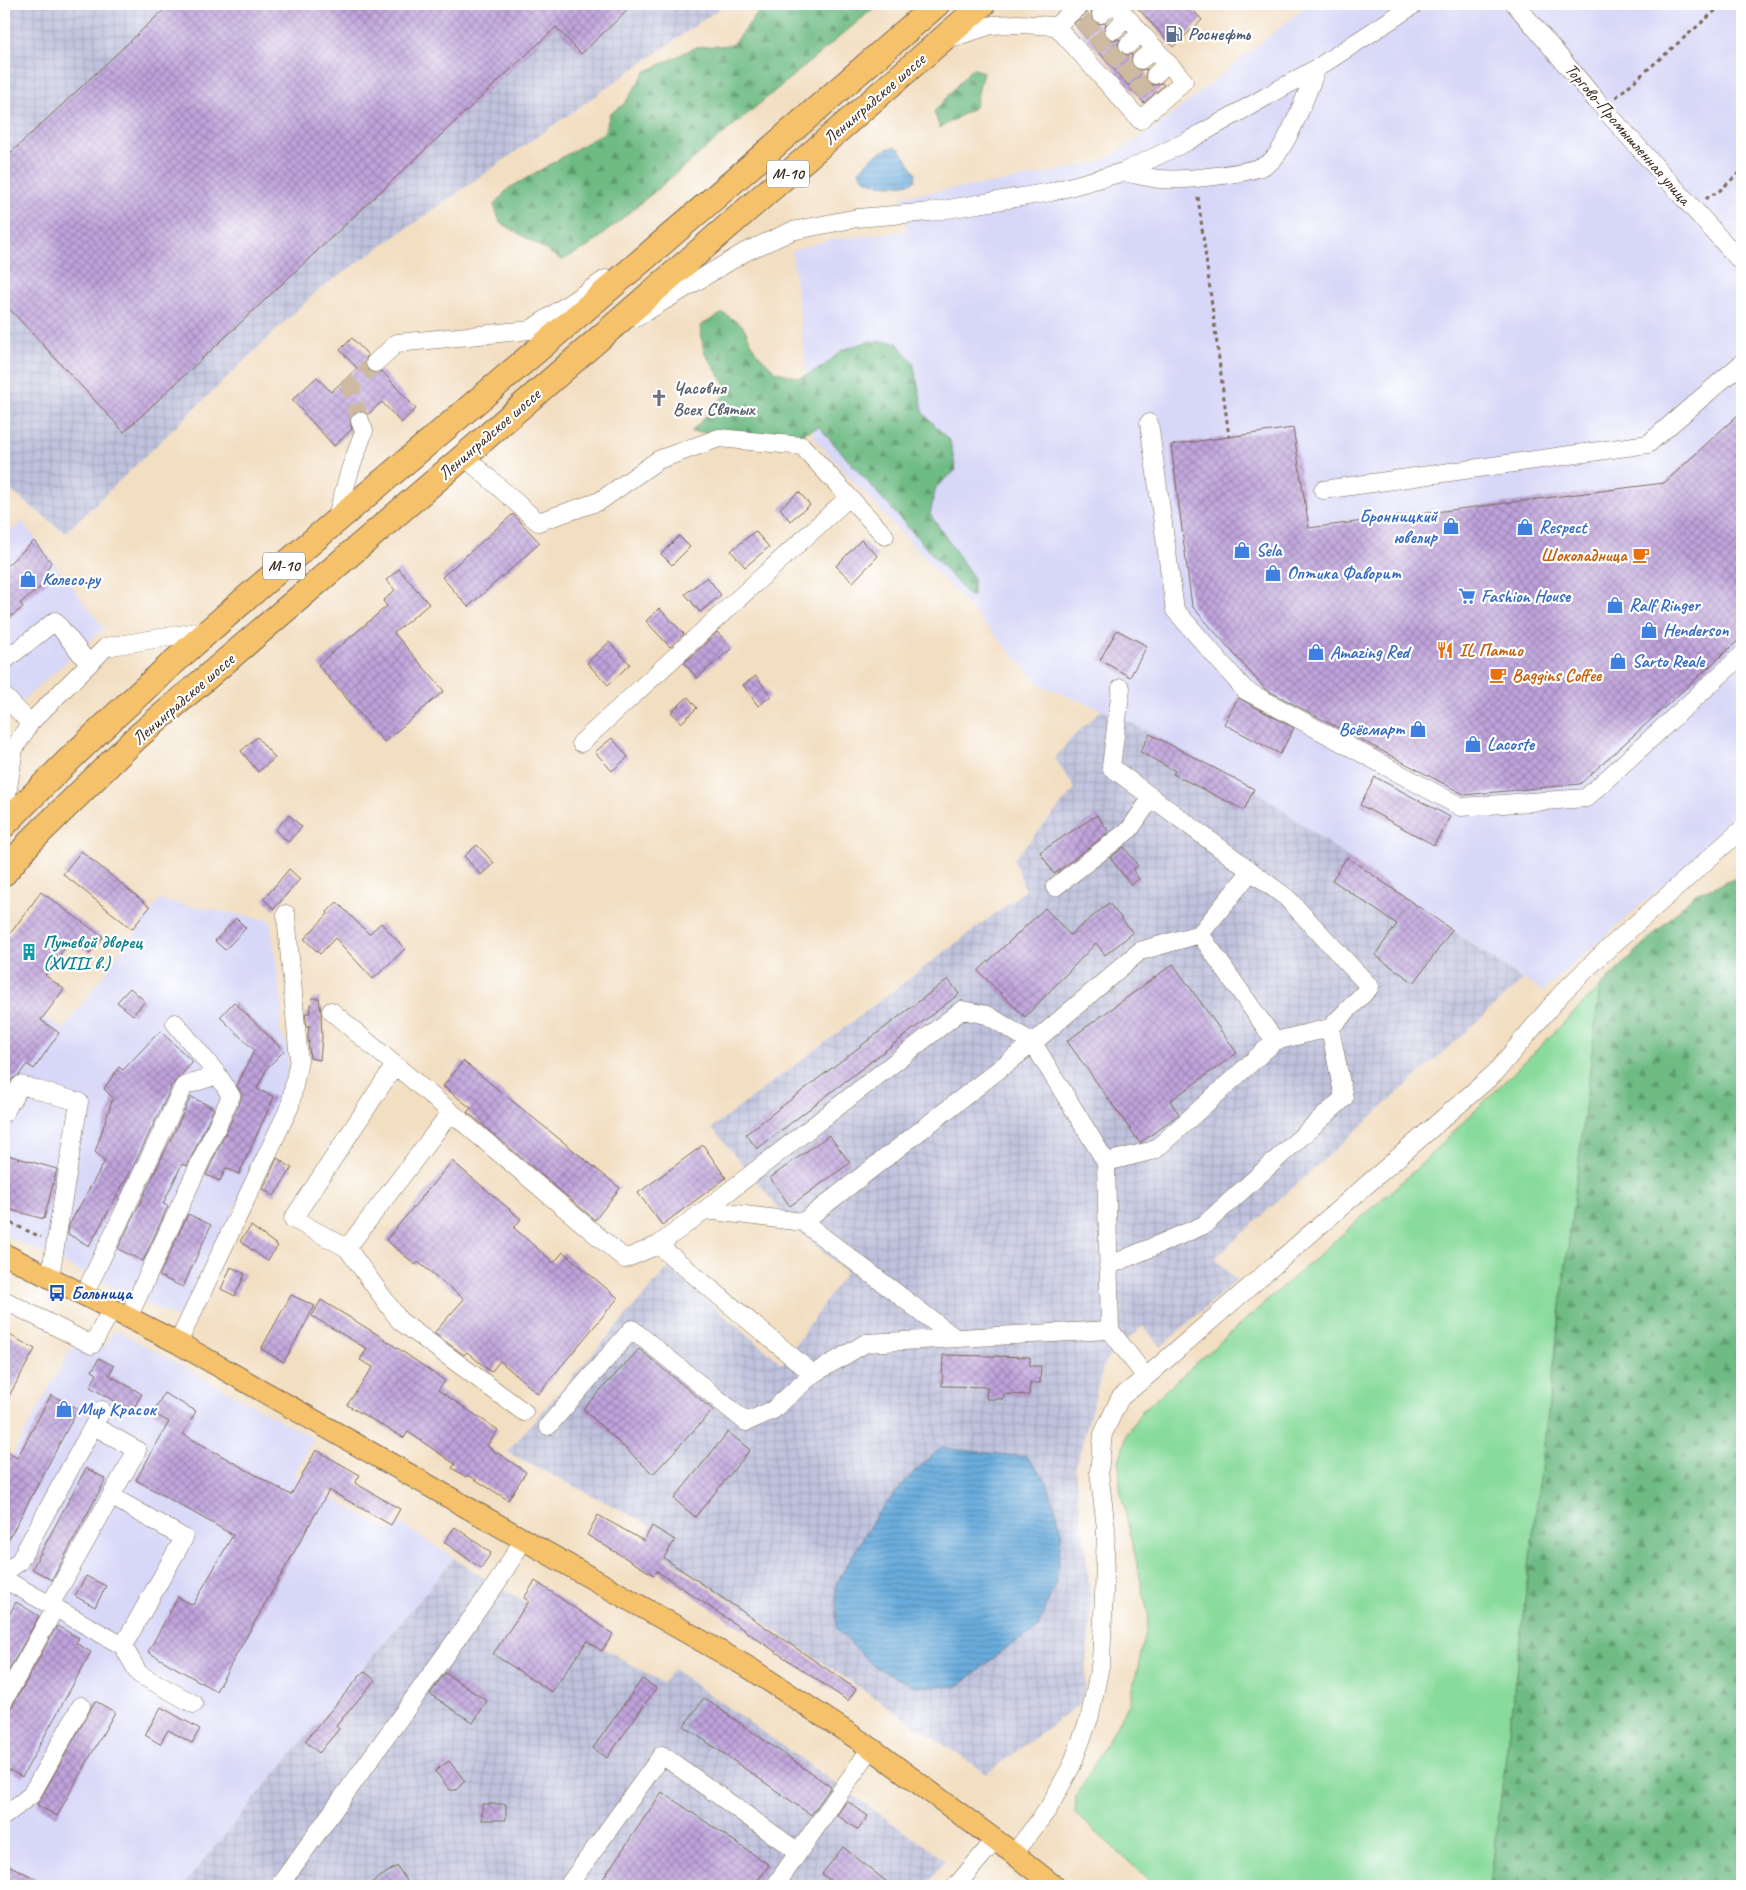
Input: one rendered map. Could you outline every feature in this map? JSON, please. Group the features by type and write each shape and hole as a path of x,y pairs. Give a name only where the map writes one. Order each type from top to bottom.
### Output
{"highway":[{"name":"Ленинградское шоссе","path":"4,825 58,770 210,630 692,218 937,4"},
{"name":"Ленинградское шоссе","path":"4,873 30,842 135,739 464,456 983,4"}],"main road":[{"path":"4,1254 178,1343 751,1669 817,1710 871,1748 1054,1886"}],"street":[{"path":"1056,26 1081,4"},
{"path":"593,344 745,252 792,231 857,218 930,212 1051,192 1123,172 1186,142 1317,68 1415,4"},
{"name":"Торгово-Промышленная улица","path":"1515,4 1603,107 1742,262"},
{"path":"936,44 992,24 1056,26 1075,37 1089,52 1130,98 1140,120 1184,81 1168,64 1148,54 1141,33 1121,24 1109,7"},
{"path":"1128,44 1141,33"},
{"path":"1155,75 1168,64"},
{"path":"1123,172 1160,179 1195,178 1258,169 1270,162 1279,152 1302,106 1317,68"},
{"path":"375,363 397,343 530,330 692,218"},
{"path":"1322,490 1648,444 1742,363"},
{"path":"332,524 338,513 350,470 364,431 360,421"},
{"path":"1149,423 1175,610 1245,690 1461,807 1586,798 1742,655"},
{"path":"464,456 538,522 600,501 658,460 719,438 802,446 884,536"},
{"path":"581,743 848,498"},
{"path":"4,661 55,621 89,664"},
{"path":"4,814 14,749 30,723 106,647 210,630"},
{"path":"1106,1162 1155,1150 1275,1041 1330,1028 1370,987 1287,898 1111,767 1120,688"},
{"path":"4,696 30,723"},
{"path":"1055,887 1130,829 1152,797"},
{"path":"1014,1854 1048,1809 1072,1765 1090,1716 1101,1660 1104,1593 1106,1528 1099,1472 1103,1434 1120,1398 1494,1073 1562,993 1600,956 1742,829"},
{"path":"804,1222 1033,1043 1140,951 1200,934 1251,871"},
{"path":"178,1343 290,1106 299,1060 286,914"},
{"path":"1200,934 1275,1041"},
{"path":"331,1011 625,1259 658,1245 962,1010 987,1015 1033,1043 1106,1162 1110,1330 1146,1377"},
{"path":"4,1300 92,1345 120,1313 231,1096 218,1075 175,1023"},
{"path":"1108,1266 1204,1224 1344,1098 1330,1028"},
{"path":"395,1065 293,1219 347,1248 400,1322 524,1412"},
{"path":"84,1295 184,1086 218,1075"},
{"path":"4,1114 21,1085 79,1102 50,1277"},
{"path":"347,1248 451,1112"},
{"path":"705,1210 804,1222 954,1337"},
{"path":"658,1245 812,1374"},
{"path":"548,1426 632,1329 746,1422 773,1410 812,1374 866,1343 1110,1330"},
{"path":"4,1573 19,1562 98,1418 137,1450 4,1700"},
{"path":"111,1496 184,1538 123,1646"},
{"path":"279,1886 490,1592 524,1539"},
{"path":"4,1579 123,1646 139,1674 194,1704"},
{"path":"4,1816 31,1795 81,1706"},
{"path":"775,1886 871,1748"},
{"path":"568,1886 662,1755 798,1852"},
{"path":"956,1886 995,1840"}],"path":[{"path":"1603,107 1636,81 1723,4"},
{"path":"1695,210 1711,194 1716,194 1742,170"},
{"path":"1198,197 1229,437"},
{"path":"4,1220 56,1243"}],"shaded area":[{"path":"4,4 726,4 316,292 65,533 4,485"},
{"path":"1309,4 1742,4 1742,816 1543,991 1524,980 1347,857 1184,753 1118,716 1041,685 814,438 792,251 829,240 907,231 901,196 1004,182 1101,162 1153,130"},
{"path":"22,521 104,628 5,716 4,722 4,537"},
{"path":"1101,710 1118,716 1254,789 1347,857 1523,980 1215,1258 1236,1280 1161,1347 1143,1326 1105,1361 1075,1469 1092,1604 1083,1701 987,1774 665,1556 675,1540 652,1526 507,1452 668,1268 782,1364 846,1272 795,1227 712,1128 1025,891 1014,859 1075,789 1055,758 1070,740"},
{"path":"159,900 270,920 282,1005 279,1029 288,1047 287,1095 183,1321 4,1235 4,988 63,1030"},
{"path":"115,1329 314,1439 294,1475 391,1532 397,1522 454,1558 184,1886 4,1886 4,1471 71,1348 105,1346"},
{"path":"454,1558 481,1576 663,1683 673,1669 945,1860 926,1886 184,1886"}],"green space":[{"path":"765,4 879,4 588,247 562,260 500,222 494,205 508,189 605,132 610,114 625,103 645,72 696,47 732,45"},
{"path":"972,68 983,72 975,107 940,128 934,112"},
{"path":"723,313 743,326 756,352 775,371 799,378 823,367 842,350 870,341 896,342 913,362 924,414 950,441 956,470 936,487 930,514 973,577 973,596 968,595 819,427 795,436 691,432 729,390 704,352 700,326"},
{"path":"1742,876 1742,1886 1490,1886 1600,987 1695,894"},
{"path":"1600,987 1490,1886 1156,1886 1075,1813 1076,1796 1130,1702 1149,1618 1120,1488 1119,1461 1127,1434 1141,1412 1415,1170"}],"water":[{"path":"894,147 900,149 916,173 915,181 884,185 868,181 862,177 859,171 866,163 879,153"},
{"path":"941,1448 1027,1457 1047,1482 1062,1531 1056,1581 1038,1629 1009,1646 957,1687 914,1686 873,1666 837,1629 836,1584 877,1514 911,1475"}],"building":[{"path":"170,4 634,4 581,54 556,27 124,432 4,303 4,159"},
{"path":"1091,4 1094,6 1091,11 1093,21 1098,24 1106,23 1104,32 1106,37 1111,40 1120,39 1118,47 1120,52 1125,55 1132,54 1131,62 1137,70 1147,69 1145,77 1148,83 1152,85 1162,83 1164,85 1144,103 1074,24 1088,12"},
{"name":"Роснефть","path":"1134,4 1188,4 1202,20 1173,47"},
{"path":"352,338 368,355 365,360 367,370 372,373 382,371 416,409 401,423 382,402 368,414 356,411 350,419 352,429 334,446 292,400 317,377 331,392 357,368 340,350"},
{"name":"Fashion House","path":"1742,411 1742,637 1580,784 1465,795 1265,689 1192,606 1171,445 1293,428 1309,528 1664,483"},
{"path":"799,492 810,505 790,521 780,508"},
{"path":"513,514 540,543 468,607 442,577"},
{"path":"755,531 769,547 745,567 731,551"},
{"path":"679,536 690,547 672,565 661,554"},
{"path":"861,540 878,556 853,582 836,566"},
{"path":"34,541 51,562 46,572 51,579 20,603 23,607 4,622 4,568"},
{"path":"399,569 429,604 394,633 444,691 384,742 318,665 387,606 383,601 395,590 386,580"},
{"path":"707,577 721,595 700,612 685,594"},
{"path":"659,608 684,634 670,647 646,621"},
{"path":"1117,630 1147,646 1130,677 1100,660"},
{"path":"717,632 732,648 697,678 684,663"},
{"path":"609,642 630,664 608,685 587,663"},
{"path":"756,676 771,696 758,706 743,685"},
{"path":"688,697 697,708 681,723 671,712"},
{"path":"1238,698 1294,728 1280,754 1224,724"},
{"path":"1150,734 1254,789 1244,810 1173,774 1175,771 1140,752"},
{"path":"257,737 275,758 258,772 241,751"},
{"path":"612,738 628,757 612,771 595,752"},
{"path":"1375,777 1450,817 1434,845 1360,805"},
{"path":"289,815 302,827 288,842 275,830"},
{"path":"1097,815 1109,832 1054,874 1040,852"},
{"path":"477,845 494,863 481,875 464,856"},
{"path":"1124,847 1138,866 1133,870 1139,879 1131,885 1110,858"},
{"path":"81,851 150,907 132,929 63,874"},
{"path":"1347,857 1452,930 1414,983 1375,955 1397,924 1332,880"},
{"path":"289,869 300,879 274,909 264,899"},
{"path":"41,892 103,937 90,954 71,940 45,975 64,989 41,1020 59,1033 34,1069 27,1064 19,1075 12,1079 4,1093 4,942"},
{"path":"337,902 369,934 381,923 405,949 373,979 335,938 320,954 304,939"},
{"path":"1109,903 1133,933 1105,955 1096,943 1025,1017 978,971 1045,908 1070,935"},
{"path":"236,918 246,928 225,950 215,941"},
{"path":"1173,964 1237,1053 1170,1101 1179,1114 1140,1143 1067,1041"},
{"path":"948,979 959,994 757,1149 746,1134"},
{"path":"130,988 145,1001 133,1015 117,1002"},
{"path":"312,998 319,998 321,1012 322,1038 320,1060 310,1058 309,1025 307,1027 305,1013 310,1013"},
{"path":"234,1002 284,1051 267,1068 257,1089 274,1097 239,1174 226,1168 220,1181 206,1175 241,1100 242,1095 237,1086 254,1050 220,1017"},
{"path":"160,1031 193,1062 170,1087 134,1165 89,1246 68,1234 69,1225 105,1161 95,1152 113,1098 104,1089 119,1067 123,1070"},
{"path":"463,1061 620,1188 595,1220 467,1112 471,1108 443,1086"},
{"path":"191,1097 214,1108 187,1166 182,1164 163,1204 168,1206 143,1261 118,1249"},
{"path":"829,1135 850,1163 790,1206 770,1178"},
{"path":"703,1145 726,1178 662,1225 638,1193"},
{"path":"4,1154 57,1169 44,1219 4,1208"},
{"path":"277,1158 292,1168 274,1196 263,1189"},
{"path":"452,1161 521,1219 514,1228 554,1263 563,1252 618,1298 538,1394 500,1361 491,1372 467,1352 464,1355 434,1333 464,1299 418,1262 416,1265 386,1240"},
{"path":"188,1214 211,1225 183,1287 159,1276"},
{"path":"251,1226 278,1246 267,1261 240,1241"},
{"path":"231,1267 245,1274 235,1296 221,1289"},
{"path":"291,1295 315,1306 284,1362 261,1349"},
{"path":"321,1300 380,1336 445,1381 438,1390 498,1430 487,1446 526,1472 508,1500 468,1475 466,1477 452,1468 455,1464 408,1432 404,1438 347,1405 373,1367 360,1360 367,1349 312,1316"},
{"path":"4,1332 35,1349 4,1405"},
{"path":"639,1349 713,1410 653,1474 583,1409"},
{"path":"943,1355 1030,1357 1030,1366 1041,1366 1040,1383 1030,1383 1029,1395 1004,1394 1003,1399 986,1399 987,1387 942,1386"},
{"path":"99,1358 114,1366 109,1375 142,1394 132,1411 90,1387 97,1374 92,1371"},
{"path":"164,1393 196,1411 183,1434 291,1495 316,1450 360,1475 355,1483 400,1509 391,1525 329,1490 216,1691 148,1652 178,1597 193,1605 233,1535 136,1480 169,1422 153,1413"},
{"path":"51,1395 78,1409 4,1548 4,1450 17,1458"},
{"path":"728,1432 750,1450 695,1517 674,1499"},
{"path":"86,1468 106,1479 52,1580 32,1569"},
{"path":"598,1515 644,1541 652,1526 675,1540 664,1558 856,1689 848,1701 657,1571 654,1575 587,1535"},
{"path":"455,1527 491,1553 481,1568 444,1542"},
{"path":"86,1576 106,1586 95,1607 75,1596"},
{"path":"535,1581 613,1634 602,1651 587,1641 552,1692 493,1654 529,1601 524,1598"},
{"path":"16,1602 39,1616 4,1679 4,1625"},
{"path":"57,1626 79,1638 76,1643 91,1652 22,1777 4,1767 4,1711 13,1705"},
{"path":"364,1671 375,1680 336,1726 339,1729 319,1753 305,1741"},
{"path":"445,1673 487,1701 473,1723 430,1694"},
{"path":"642,1679 656,1688 607,1758 593,1748"},
{"path":"704,1698 831,1787 811,1815 684,1726"},
{"path":"95,1701 115,1712 57,1816 37,1805"},
{"path":"161,1707 200,1729 192,1743 168,1730 160,1744 145,1735"},
{"path":"449,1761 465,1781 456,1790 450,1790 435,1771"},
{"path":"662,1792 769,1865 754,1886 598,1886"},
{"path":"847,1801 868,1816 858,1830 837,1815"},
{"path":"482,1804 506,1804 506,1820 482,1820"},
{"path":"843,1847 892,1886 837,1886 822,1874"},
{"path":"4,1863 51,1886 4,1886"},
{"path":"397,1866 410,1886 366,1886"}],"tunnel":[{"path":"1081,32 1101,14"},
{"path":"1094,47 1114,30"},
{"path":"1108,62 1128,45"},
{"path":"1122,78 1141,60"},
{"path":"1135,93 1155,75"},
{"path":"360,421 350,386 375,363"}],"place":[{"name":"Роснефть","path":"1174,34"},
{"name":"Часовня Всех Святых","path":"659,398"},
{"name":"Бронницкий ювелир","path":"1451,526"},
{"name":"Respect","path":"1525,527"},
{"name":"Sela","path":"1242,550"},
{"name":"Шоколадница","path":"1641,555"},
{"name":"Оптика Фаворит","path":"1273,573"},
{"name":"Колесо.ру","path":"28,579"},
{"name":"Fashion House","path":"1467,596"},
{"name":"Ralf Ringer","path":"1615,605"},
{"name":"Henderson","path":"1649,630"},
{"name":"IL Патио","path":"1445,650"},
{"name":"Amazing Red","path":"1316,652"},
{"name":"Sarto Reale","path":"1618,661"},
{"name":"Baggins Coffee","path":"1498,675"},
{"name":"Всёсмарт","path":"1418,729"},
{"name":"Lacoste","path":"1473,744"},
{"name":"Путевой дворец (XVIII в.)","path":"29,952"},
{"name":"Больница","path":"57,1293"},
{"name":"Мир Красок","path":"64,1409"}]}
